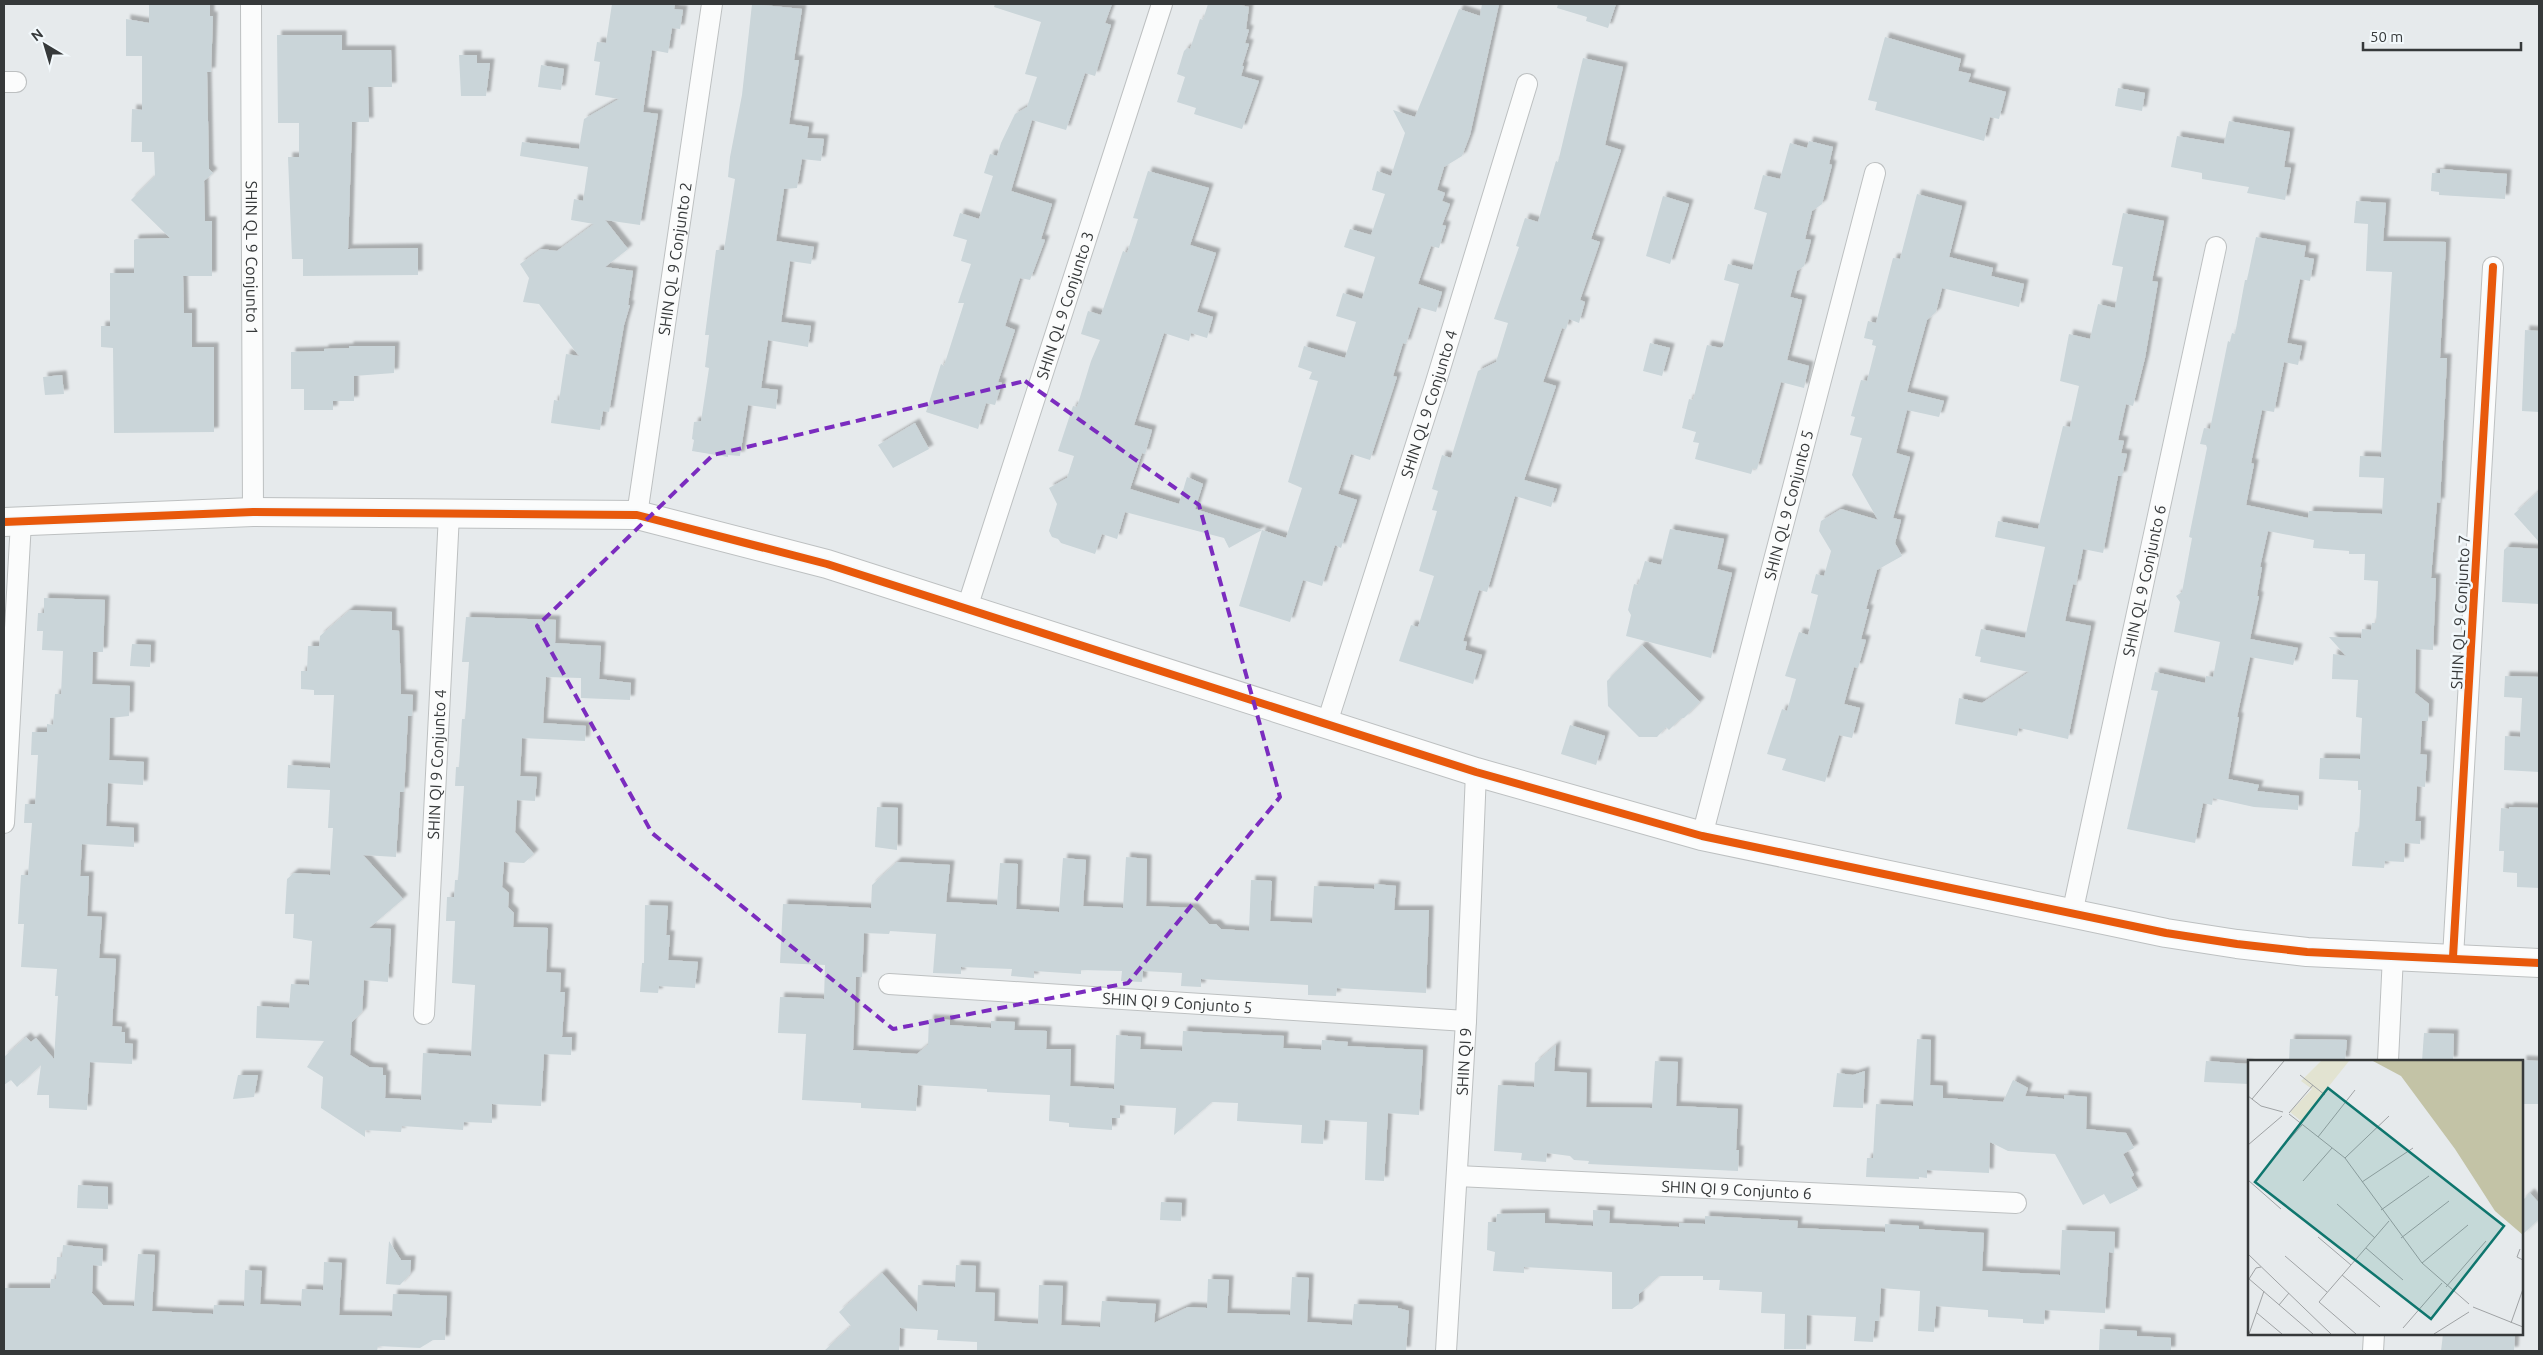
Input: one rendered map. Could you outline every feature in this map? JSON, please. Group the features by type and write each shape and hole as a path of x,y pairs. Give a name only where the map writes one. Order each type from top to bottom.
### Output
{"street":[{"name":"SHIN QL 9 Conjunto 1","path":"251,4 253,512"},
{"name":"SHIN QL 9 Conjunto 2","path":"637,515 712,4"},
{"name":"SHIN QL 9 Conjunto 3","path":"967,608 1162,4"},
{"name":"SHIN QL 9 Conjunto 4","path":"1327,723 1435,385 1527,84"},
{"name":"SHIN QL 9 Conjunto 5","path":"1702,836 1876,173"},
{"name":"SHIN QL 9 Conjunto 6","path":"2072,914 2216,247"},
{"name":"SHIN QL 9 Conjunto 7","path":"2453,958 2493,267"},
{"path":"4,823 12,522 253,512 637,515 827,564 1476,772 1702,836 2072,914 2237,944 2307,952 2539,963"},
{"name":"SHIN QI 9 Conjunto 4","path":"424,1014 449,514"},
{"name":"SHIN QI 9","path":"1446,1351 1466,1021 1476,772"},
{"path":"2388,1060 2393,955"},
{"name":"SHIN QI 9 Conjunto 5","path":"889,984 1466,1021"},
{"name":"SHIN QI 9 Conjunto 6","path":"1457,1176 2016,1203"},
{"path":"2373,1351 2374,1335"}],"highlighted area":[{"path":"1025,381 1199,505 1280,797 1128,983 893,1029 652,833 537,626 713,455"}],"building":[{"path":"149,4 210,4 210,16 213,16 211,72 207,72 209,169 213,173 204,181 205,221 212,221 212,276 183,276 184,313 192,313 192,347 214,347 214,432 114,433 113,348 101,347 101,326 110,326 110,273 134,273 134,240 170,238 131,200 155,176 154,152 142,152 142,142 131,142 132,109 142,110 142,56 126,56 126,19 149,23"},
{"path":"612,4 675,4 674,9 683,10 680,29 672,28 668,53 652,50 643,112 658,114 640,225 605,220 628,249 605,267 633,271 628,305 630,305 624,325 609,412 603,411 600,430 551,423 554,400 559,401 566,354 579,356 539,304 523,302 529,278 520,264 541,249 557,251 594,224 571,220 574,199 583,201 588,167 520,156 522,142 579,149 584,119 619,99 595,95 600,62 594,61 597,42 606,43"},
{"path":"752,4 802,9 794,60 799,60 789,124 809,127 807,138 824,139 821,161 802,159 797,188 784,189 776,241 814,247 811,264 790,261 781,322 811,326 808,347 768,340 761,388 778,390 776,409 748,405 740,456 728,455 728,457 692,451 694,440 692,439 694,422 701,421 709,368 705,367 709,335 705,335 716,250 724,250 735,179 728,177 742,95"},
{"path":"995,4 1112,4 1105,23 1111,25 1095,76 1085,73 1066,130 1032,120 1011,191 1052,204 1041,239 1045,240 1030,280 1020,278 1005,326 1015,330 998,382 1002,383 995,405 986,403 978,429 926,412 941,364 944,366 964,303 958,303 971,264 961,261 967,240 953,236 960,213 979,219 993,176 984,173 990,154 997,156 1015,114 1027,107 1037,77 1025,74 1041,22 994,7"},
{"path":"1208,4 1237,4 1249,7 1246,29 1249,30 1245,43 1249,44 1241,76 1259,81 1242,129 1194,114 1196,108 1177,102 1185,77 1177,74 1184,51 1187,48 1190,49 1200,19 1203,20"},
{"path":"1482,4 1499,4 1470,135 1462,156 1444,167 1437,190 1445,193 1442,201 1450,204 1442,225 1446,226 1439,248 1431,246 1418,284 1442,292 1436,312 1418,307 1406,344 1403,343 1393,376 1397,377 1370,460 1351,454 1338,494 1357,500 1341,548 1335,545 1322,586 1303,580 1290,622 1239,606 1262,530 1286,538 1302,488 1288,482 1318,381 1309,379 1312,372 1298,367 1304,346 1345,358 1356,322 1336,316 1343,293 1362,299 1375,257 1344,247 1350,229 1371,235 1385,194 1372,190 1377,171 1391,176 1405,133 1393,110 1415,117 1459,9 1480,16"},
{"path":"1558,4 1616,4 1608,28 1586,21 1587,17 1557,8"},
{"path":"277,35 342,35 342,50 391,50 392,87 368,87 369,122 352,122 348,249 418,248 418,275 303,276 303,259 292,259 288,157 299,157 299,123 278,123"},
{"path":"1885,37 1961,59 1958,71 1971,74 1968,82 2006,92 1999,119 1990,117 1984,141 1875,110 1877,102 1868,100"},
{"path":"459,55 477,55 477,63 490,63 486,96 461,96"},
{"path":"1583,58 1623,67 1605,145 1621,150 1591,239 1600,242 1580,300 1585,302 1579,323 1569,319 1566,329 1562,328 1543,382 1556,386 1524,480 1557,489 1551,507 1515,496 1487,592 1479,590 1463,641 1467,642 1465,650 1482,655 1473,684 1399,661 1411,625 1418,627 1434,576 1419,571 1437,511 1432,510 1438,491 1432,489 1442,455 1451,458 1478,371 1496,362 1508,323 1494,319 1519,247 1516,246 1525,218 1538,222 1556,161 1558,162"},
{"path":"541,65 564,69 561,90 538,87"},
{"path":"2118,88 2145,93 2142,111 2115,106"},
{"path":"2229,121 2290,132 2284,167 2291,168 2285,200 2247,193 2249,187 2202,179 2202,173 2171,167 2177,136 2224,144"},
{"path":"1809,141 1833,147 1829,164 1832,165 1822,204 1812,211 1805,239 1811,240 1804,266 1797,271 1790,297 1802,300 1787,360 1809,366 1804,388 1781,382 1757,469 1753,468 1751,474 1695,459 1699,443 1693,442 1696,432 1682,428 1689,399 1693,400 1707,345 1721,348 1723,346 1739,284 1724,280 1728,264 1752,270 1767,213 1754,209 1763,175 1780,179 1790,143 1807,148"},
{"path":"2440,169 2507,174 2505,199 2439,195 2439,192 2431,191 2432,173 2440,173"},
{"path":"1148,171 1209,188 1190,245 1216,253 1197,312 1213,317 1207,338 1191,333 1189,341 1164,333 1134,425 1152,430 1145,454 1142,453 1130,489 1179,504 1187,477 1203,484 1195,509 1262,530 1229,548 1224,538 1125,512 1117,539 1102,534 1095,554 1061,543 1058,539 1052,537 1049,531 1057,504 1049,488 1067,478 1074,456 1058,451 1073,406 1077,407 1091,361 1100,340 1081,334 1088,311 1101,315 1123,251 1127,253 1138,219 1133,218"},
{"path":"1917,194 1962,206 1949,257 1993,268 1991,276 2024,284 2019,307 1942,288 1936,312 1927,320 1907,392 1944,401 1939,417 1907,410 1896,453 1910,457 1893,518 1901,520 1895,543 1902,556 1877,570 1866,609 1869,609 1861,639 1866,640 1858,668 1854,667 1844,704 1860,708 1852,738 1839,735 1825,782 1782,770 1786,759 1767,754 1782,709 1787,711 1796,679 1785,676 1799,632 1808,635 1818,595 1811,593 1816,574 1824,576 1831,551 1819,531 1821,521 1841,509 1878,520 1852,475 1862,438 1850,435 1855,417 1851,416 1861,380 1867,381 1876,346 1872,345 1873,340 1864,338 1868,321 1876,323 1893,258 1900,259"},
{"path":"1663,196 1689,204 1670,264 1646,256"},
{"path":"2356,201 2386,203 2383,241 2446,242 2440,358 2447,358 2440,503 2437,502 2431,578 2436,578 2433,650 2416,649 2415,693 2429,704 2428,721 2422,721 2420,754 2427,755 2425,787 2417,786 2415,821 2421,821 2420,844 2405,843 2404,862 2385,861 2384,868 2352,866 2355,832 2359,832 2361,790 2358,790 2358,781 2319,779 2320,758 2360,759 2362,718 2356,717 2358,680 2332,679 2333,654 2346,656 2329,637 2361,638 2362,629 2371,630 2372,623 2376,623 2378,581 2364,580 2365,554 2349,554 2349,551 2313,548 2314,540 2268,531 2260,567 2262,567 2257,596 2259,596 2250,639 2298,648 2293,665 2250,657 2237,717 2239,717 2228,779 2259,785 2257,791 2299,796 2298,810 2254,807 2213,798 2212,805 2203,803 2195,843 2127,829 2158,691 2151,690 2155,672 2205,683 2206,676 2213,677 2220,642 2174,632 2180,602 2176,596 2182,592 2192,538 2189,537 2207,448 2206,445 2200,444 2204,428 2210,429 2228,341 2230,342 2232,333 2235,334 2245,280 2247,280 2256,237 2306,246 2304,257 2314,259 2310,281 2300,279 2287,343 2302,346 2298,365 2284,362 2274,412 2262,410 2251,463 2254,464 2246,505 2308,518 2309,511 2382,514 2384,478 2359,477 2360,456 2381,457 2392,272 2366,271 2368,224 2354,223"},
{"path":"2123,213 2164,221 2152,281 2158,282 2145,358 2133,406 2126,404 2118,440 2124,441 2121,453 2127,454 2122,476 2118,476 2103,553 2083,549 2076,585 2073,584 2065,621 2091,626 2068,739 2019,728 2017,736 1955,724 1959,698 1982,703 2029,672 1980,662 1981,657 1975,656 1981,629 2025,638 2045,547 1995,537 1998,521 2038,529 2063,426 2070,427 2079,386 2060,381 2069,334 2090,339 2098,304 2115,308 2123,267 2112,265"},
{"path":"2525,330 2539,331 2539,412 2522,411"},
{"path":"1650,343 1670,348 1662,376 1643,371"},
{"path":"349,346 395,346 394,373 354,376 354,401 333,401 333,410 304,410 304,389 291,389 291,352 324,351 324,349 349,348"},
{"path":"62,375 64,394 45,395 43,377"},
{"path":"915,423 929,449 893,468 878,445"},
{"path":"2539,491 2539,542 2514,514"},
{"path":"1670,529 1724,539 1717,569 1732,573 1711,658 1626,636 1631,615 1628,610 1634,584 1638,585 1645,561 1661,565"},
{"path":"2507,547 2539,549 2539,604 2502,602 2504,550"},
{"path":"44,598 105,600 103,652 93,652 92,684 130,686 129,716 110,718 109,760 144,762 143,785 108,783 106,826 134,828 134,847 82,844 80,876 89,876 87,916 102,917 99,958 116,959 112,1026 122,1027 121,1032 125,1032 125,1043 133,1044 132,1064 90,1062 87,1110 49,1108 49,1095 37,1095 41,1065 17,1087 11,1080 4,1085 4,1057 26,1037 31,1042 36,1038 54,1059 58,996 55,996 57,969 21,967 24,924 18,924 21,875 28,875 32,823 24,823 25,804 35,804 38,755 31,755 32,732 47,732 47,724 53,725 55,694 61,694 63,651 42,650 43,631 37,631 38,613 44,613"},
{"path":"350,610 392,612 392,630 399,631 401,694 413,695 412,716 408,716 404,792 400,792 396,857 363,855 403,899 369,928 391,929 388,982 364,980 362,1012 352,1022 350,1055 369,1067 383,1068 383,1075 386,1075 385,1098 421,1100 423,1053 471,1056 475,985 452,983 455,921 446,921 447,897 454,897 455,880 458,880 464,786 455,786 456,767 459,767 462,719 465,719 469,662 462,662 466,617 556,620 555,643 601,646 599,679 631,683 630,700 581,698 581,678 546,677 543,723 586,726 585,741 522,738 520,776 537,777 535,801 517,800 515,832 534,854 524,863 504,862 502,887 509,893 508,907 514,913 513,927 548,928 546,972 561,973 560,992 565,992 562,1037 572,1037 571,1055 544,1054 541,1106 492,1104 492,1123 464,1122 463,1130 402,1126 401,1132 365,1130 365,1137 321,1108 323,1077 307,1067 324,1041 256,1038 257,1006 289,1008 291,984 309,985 312,941 293,938 294,914 285,914 287,879 294,873 330,875 333,828 328,828 330,790 287,788 288,765 330,768 334,695 314,695 314,690 301,689 301,671 307,671 308,646 319,646 320,636"},
{"path":"132,644 151,645 150,667 130,666"},
{"path":"1642,645 1700,702 1684,718 1681,718 1669,730 1666,727 1657,737 1639,737 1608,706 1607,681"},
{"path":"2505,676 2539,677 2539,772 2504,770 2505,736 2520,737 2522,698 2504,697"},
{"path":"1570,725 1605,736 1596,765 1561,754"},
{"path":"877,807 898,808 897,850 875,847"},
{"path":"2509,807 2539,808 2539,888 2517,887 2517,873 2503,872 2504,851 2499,851 2501,808 2509,809"},
{"path":"1126,857 1147,859 1146,906 1194,908 1209,924 1216,924 1221,929 1249,931 1251,880 1272,881 1270,921 1312,923 1314,886 1374,889 1375,884 1396,886 1394,910 1429,910 1426,993 1337,988 1336,996 1308,995 1308,985 1201,979 1201,987 1181,986 1182,973 1143,971 1142,982 1121,981 1122,971 1081,970 1081,974 1034,971 1034,978 1011,976 1012,969 961,967 961,974 933,973 936,934 890,931 889,934 864,933 862,977 856,977 853,1050 917,1054 928,1045 929,1019 950,1020 950,1025 991,1028 991,1021 1015,1022 1014,1030 1047,1031 1046,1049 1071,1049 1070,1086 1114,1089 1116,1035 1141,1037 1140,1049 1182,1051 1183,1031 1284,1036 1283,1048 1321,1050 1322,1040 1348,1042 1347,1046 1423,1050 1419,1115 1388,1113 1384,1181 1365,1180 1367,1122 1325,1120 1323,1144 1301,1143 1302,1125 1237,1121 1238,1103 1212,1102 1174,1135 1176,1108 1120,1105 1120,1118 1112,1118 1112,1130 1069,1127 1069,1123 1049,1121 1050,1095 987,1092 987,1089 918,1085 916,1111 861,1108 861,1103 802,1100 806,1034 778,1033 780,997 824,999 825,965 780,963 783,904 871,908 872,885 897,862 950,865 946,902 997,905 1000,863 1018,864 1016,909 1059,912 1063,858 1086,860 1083,906 1123,908"},
{"path":"645,905 668,906 666,935 670,935 668,960 698,962 695,988 659,986 658,993 640,992 642,963 644,963"},
{"path":"2424,1033 2454,1034 2453,1060 2422,1060"},
{"path":"1917,1039 1931,1040 1930,1085 1943,1086 1943,1098 2003,1102 2013,1080 2028,1088 2025,1096 2064,1099 2064,1095 2087,1097 2086,1129 2126,1133 2134,1148 2123,1154 2134,1175 2131,1177 2138,1190 2110,1204 2104,1194 2083,1205 2055,1154 2008,1151 1990,1142 1989,1173 1927,1170 1927,1178 1919,1177 1919,1179 1866,1177 1867,1158 1873,1158 1876,1104 1913,1106"},
{"path":"2290,1039 2347,1040 2345,1060 2289,1060"},
{"path":"1556,1045 1554,1071 1587,1073 1586,1107 1652,1108 1655,1061 1678,1062 1676,1106 1738,1109 1736,1150 1739,1150 1738,1171 1588,1164 1589,1161 1574,1160 1570,1156 1547,1153 1546,1162 1521,1160 1522,1153 1494,1151 1498,1085 1534,1087 1535,1063"},
{"path":"2523,1060 2539,1061 2538,1104 2523,1104"},
{"path":"2206,1061 2248,1064 2248,1084 2204,1082"},
{"path":"1865,1071 1863,1108 1833,1107 1837,1073 1853,1075"},
{"path":"238,1075 258,1075 254,1097 233,1099"},
{"path":"78,1185 108,1187 108,1209 77,1208"},
{"path":"2530,1193 2539,1203 2539,1219 2523,1234 2523,1200"},
{"path":"1161,1202 1182,1203 1181,1221 1160,1220"},
{"path":"1593,1210 1610,1211 1609,1223 1679,1227 1679,1223 1705,1224 1705,1216 1798,1221 1797,1228 1885,1232 1885,1224 1919,1226 1919,1229 1984,1233 1982,1271 2060,1275 2062,1230 2115,1232 2114,1253 2109,1252 2105,1313 2045,1310 2044,1324 2023,1323 2023,1319 1988,1317 1988,1310 1936,1306 1934,1332 1918,1331 1920,1291 1881,1288 1879,1321 1875,1321 1873,1342 1854,1341 1856,1317 1807,1315 1806,1349 1784,1349 1785,1314 1761,1313 1762,1292 1719,1290 1720,1280 1703,1280 1703,1276 1659,1276 1639,1294 1639,1304 1632,1309 1612,1309 1612,1272 1524,1267 1524,1273 1493,1271 1495,1252 1487,1250 1488,1222 1496,1222 1497,1214 1545,1213 1545,1223 1593,1226"},
{"path":"389,1241 401,1260 411,1260 410,1274 400,1285 386,1284"},
{"path":"63,1245 103,1249 102,1266 93,1265 92,1293 103,1305 134,1306 138,1254 155,1255 152,1311 213,1314 214,1305 244,1306 245,1270 262,1271 260,1304 301,1306 302,1289 323,1290 324,1262 342,1263 339,1315 392,1316 393,1294 447,1296 445,1340 433,1340 420,1348 378,1346 377,1351 4,1351 4,1288 50,1288 51,1279 56,1279 57,1257 62,1257"},
{"path":"956,1265 976,1266 975,1292 995,1293 994,1321 1038,1324 1039,1285 1063,1286 1061,1325 1100,1327 1102,1301 1156,1304 1154,1323 1188,1307 1207,1308 1208,1279 1229,1280 1227,1313 1290,1315 1292,1277 1309,1278 1307,1322 1352,1325 1354,1304 1398,1306 1398,1308 1409,1311 1406,1351 977,1351 977,1342 937,1340 938,1330 900,1328 899,1351 824,1351 851,1326 839,1312 882,1273 917,1312 918,1285 955,1287"},
{"path":"2100,1329 2137,1331 2137,1336 2171,1338 2171,1351 2099,1351"},
{"path":"2443,1335 2515,1335 2514,1351 2441,1351"}],"cycle path":[{"path":"2453,957 2493,267"},
{"path":"4,522 253,512 637,515 827,564 1476,772 1702,836 2166,933 2237,944 2307,952 2539,963"}]}
